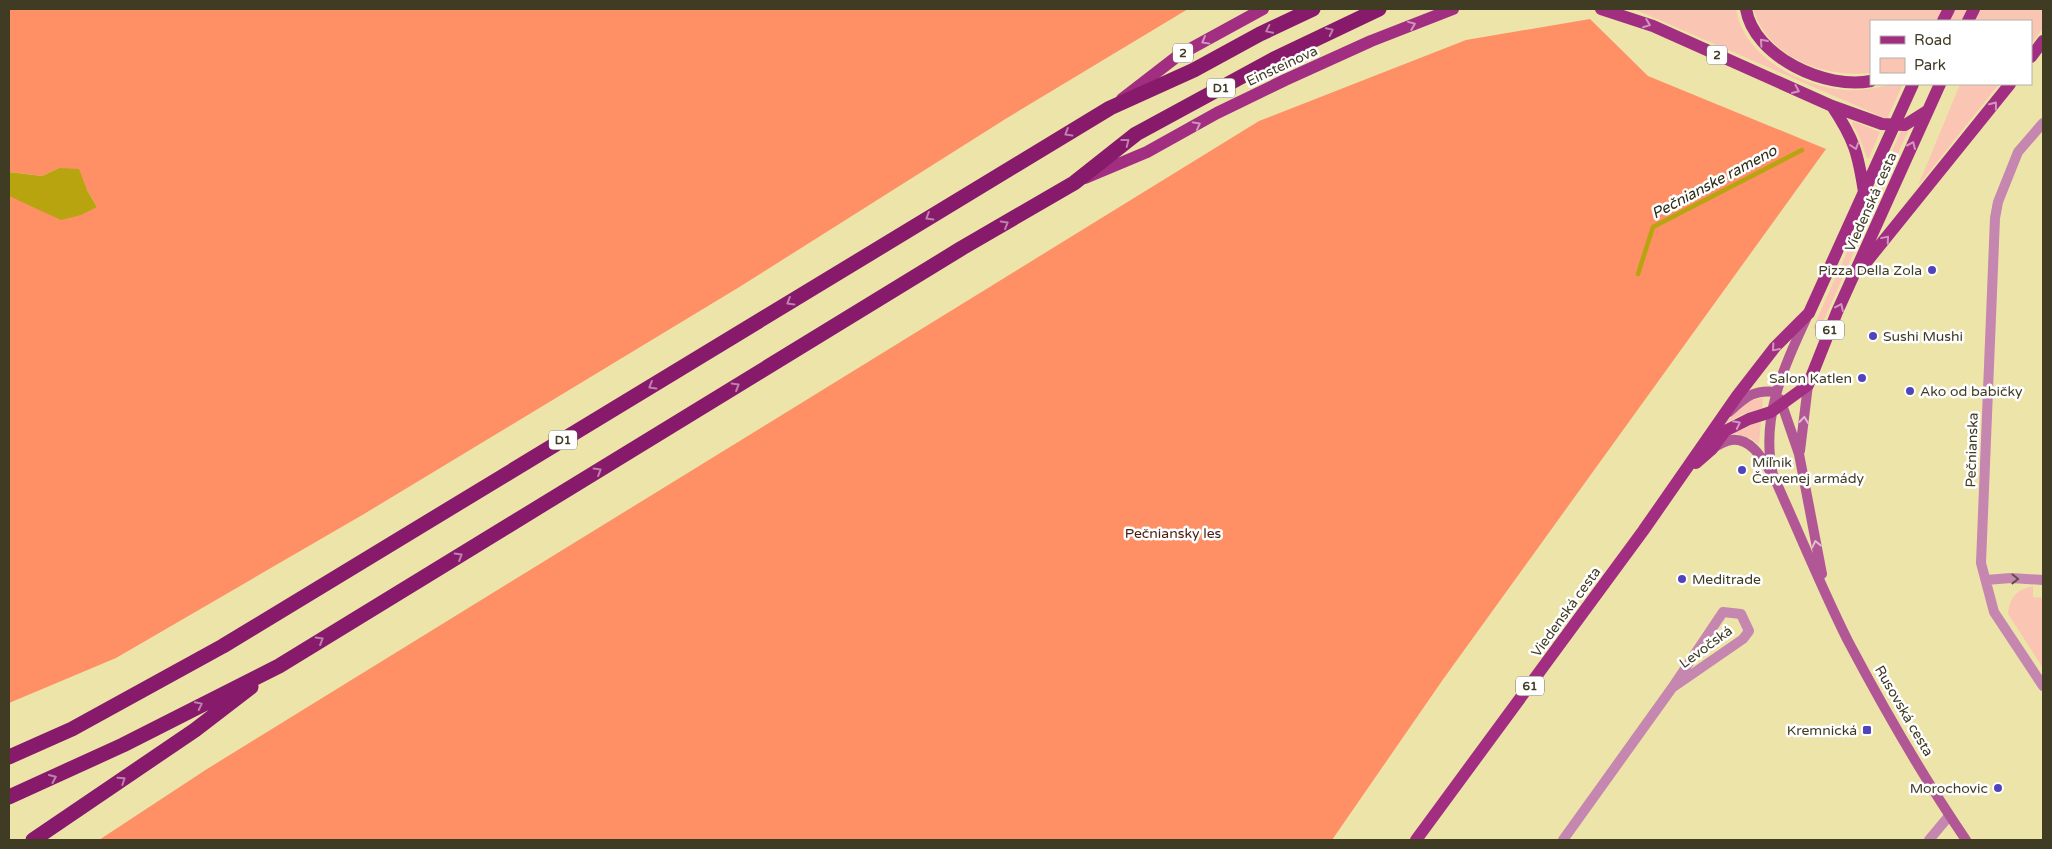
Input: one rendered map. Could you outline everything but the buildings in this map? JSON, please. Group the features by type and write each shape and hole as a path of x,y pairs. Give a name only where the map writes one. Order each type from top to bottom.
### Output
{"highway":[{"name":"D1","path":"9,757 80,724 222,646 1110,108 1194,70 1260,34 1313,9"},
{"name":"D1","path":"279,666 954,254 1074,183 1136,134 1274,59 1379,9"},
{"path":"9,797 123,745 279,666"},
{"path":"33,840 195,730 279,666"}],"main road":[{"name":"2","path":"1110,108 1179,55 1263,9"},
{"name":"Einsteinova","path":"1074,183 1147,152 1285,80 1371,42 1453,9"},
{"name":"2","path":"1601,9 1653,26 1832,106 1882,124 1894,126"},
{"path":"1746,9 1754,31 1781,58 1800,68 1838,81 1860,83 1870,81"},
{"path":"2032,56 2043,41"},
{"name":"Viedenská cesta","path":"1416,840 1685,473 1717,423 1775,347 1809,313 1913,85"},
{"name":"Viedenská cesta","path":"1685,473 1712,449 1725,431 1749,419 1771,412 1808,385 1837,312 1940,85"},
{"path":"1854,276 2009,85"},
{"path":"1832,106 1848,129 1855,144 1864,192"},
{"path":"1894,126 1905,125 1917,119 1929,109"}],"street":[{"name":"Pečnianska","path":"2043,123 2018,152 1998,202 1995,218 1981,562 1994,612 2043,686"},
{"name":"Rusovská cesta","path":"1773,475 1770,459 1771,412 1776,392 1809,313"},
{"name":"Rusovská cesta","path":"1799,454 1808,385"},
{"path":"1717,423 1745,398 1754,393 1764,390 1776,392"},
{"name":"Rusovská cesta","path":"1776,392 1783,404 1799,454 1826,592"},
{"name":"Rusovská cesta","path":"1712,449 1732,440 1744,442 1758,453 1773,475 1844,633 1949,816 1966,840"},
{"path":"1986,580 2011,578 2043,580"},
{"name":"Levočská","path":"1563,840 1672,688 1723,612 1740,614 1749,630 1743,639 1672,688"},
{"path":"1929,840 1949,816"}],"green space":[{"path":"9,9 1188,9 1007,118 741,286 364,514 116,658 9,703 9,196 17,199 97,207 87,190 59,168 42,176 9,172"},
{"path":"1634,9 1736,9 1741,26 1750,41 1762,55 1794,76 1829,88 1846,90 1903,85 1887,119"},
{"path":"1753,9 2043,9 2043,28 2032,43 2032,20 1870,20 1870,73 1834,72 1800,61 1784,52 1760,26"},
{"name":"Pečniansky les","path":"1590,19 1648,76 1826,149 1444,678 1332,840 99,840 207,769 1259,121 1466,40"},
{"path":"1960,85 1998,85 1918,186"},
{"path":"1853,121 1880,132 1869,158 1867,158 1852,124"},
{"path":"1909,129 1819,331 1813,328 1901,131"},
{"path":"1763,398 1762,408 1743,414 1722,425 1750,401"},
{"path":"1761,421 1759,444 1750,438 1733,433"},
{"path":"2033,586 2033,597 2043,598 2043,668 2008,614 2010,603 2015,595"}],"shaded area":[{"path":"59,168 79,169 87,190 97,207 81,215 61,220 9,196 9,172 42,176"}],"waterway":[{"name":"Pečnianske rameno","path":"1638,274 1653,227 1802,150"}],"place":[{"name":"Pizza Della Zola","path":"1932,270"},
{"name":"Sushi Mushi","path":"1873,336"},
{"name":"Salon Katlen","path":"1862,378"},
{"name":"Ako od babičky","path":"1910,391"},
{"name":"Míľnik Červenej armády","path":"1742,470"},
{"name":"Meditrade","path":"1682,579"},
{"name":"Kremnická","path":"1867,730"},
{"name":"Morochovic","path":"1998,788"}]}
